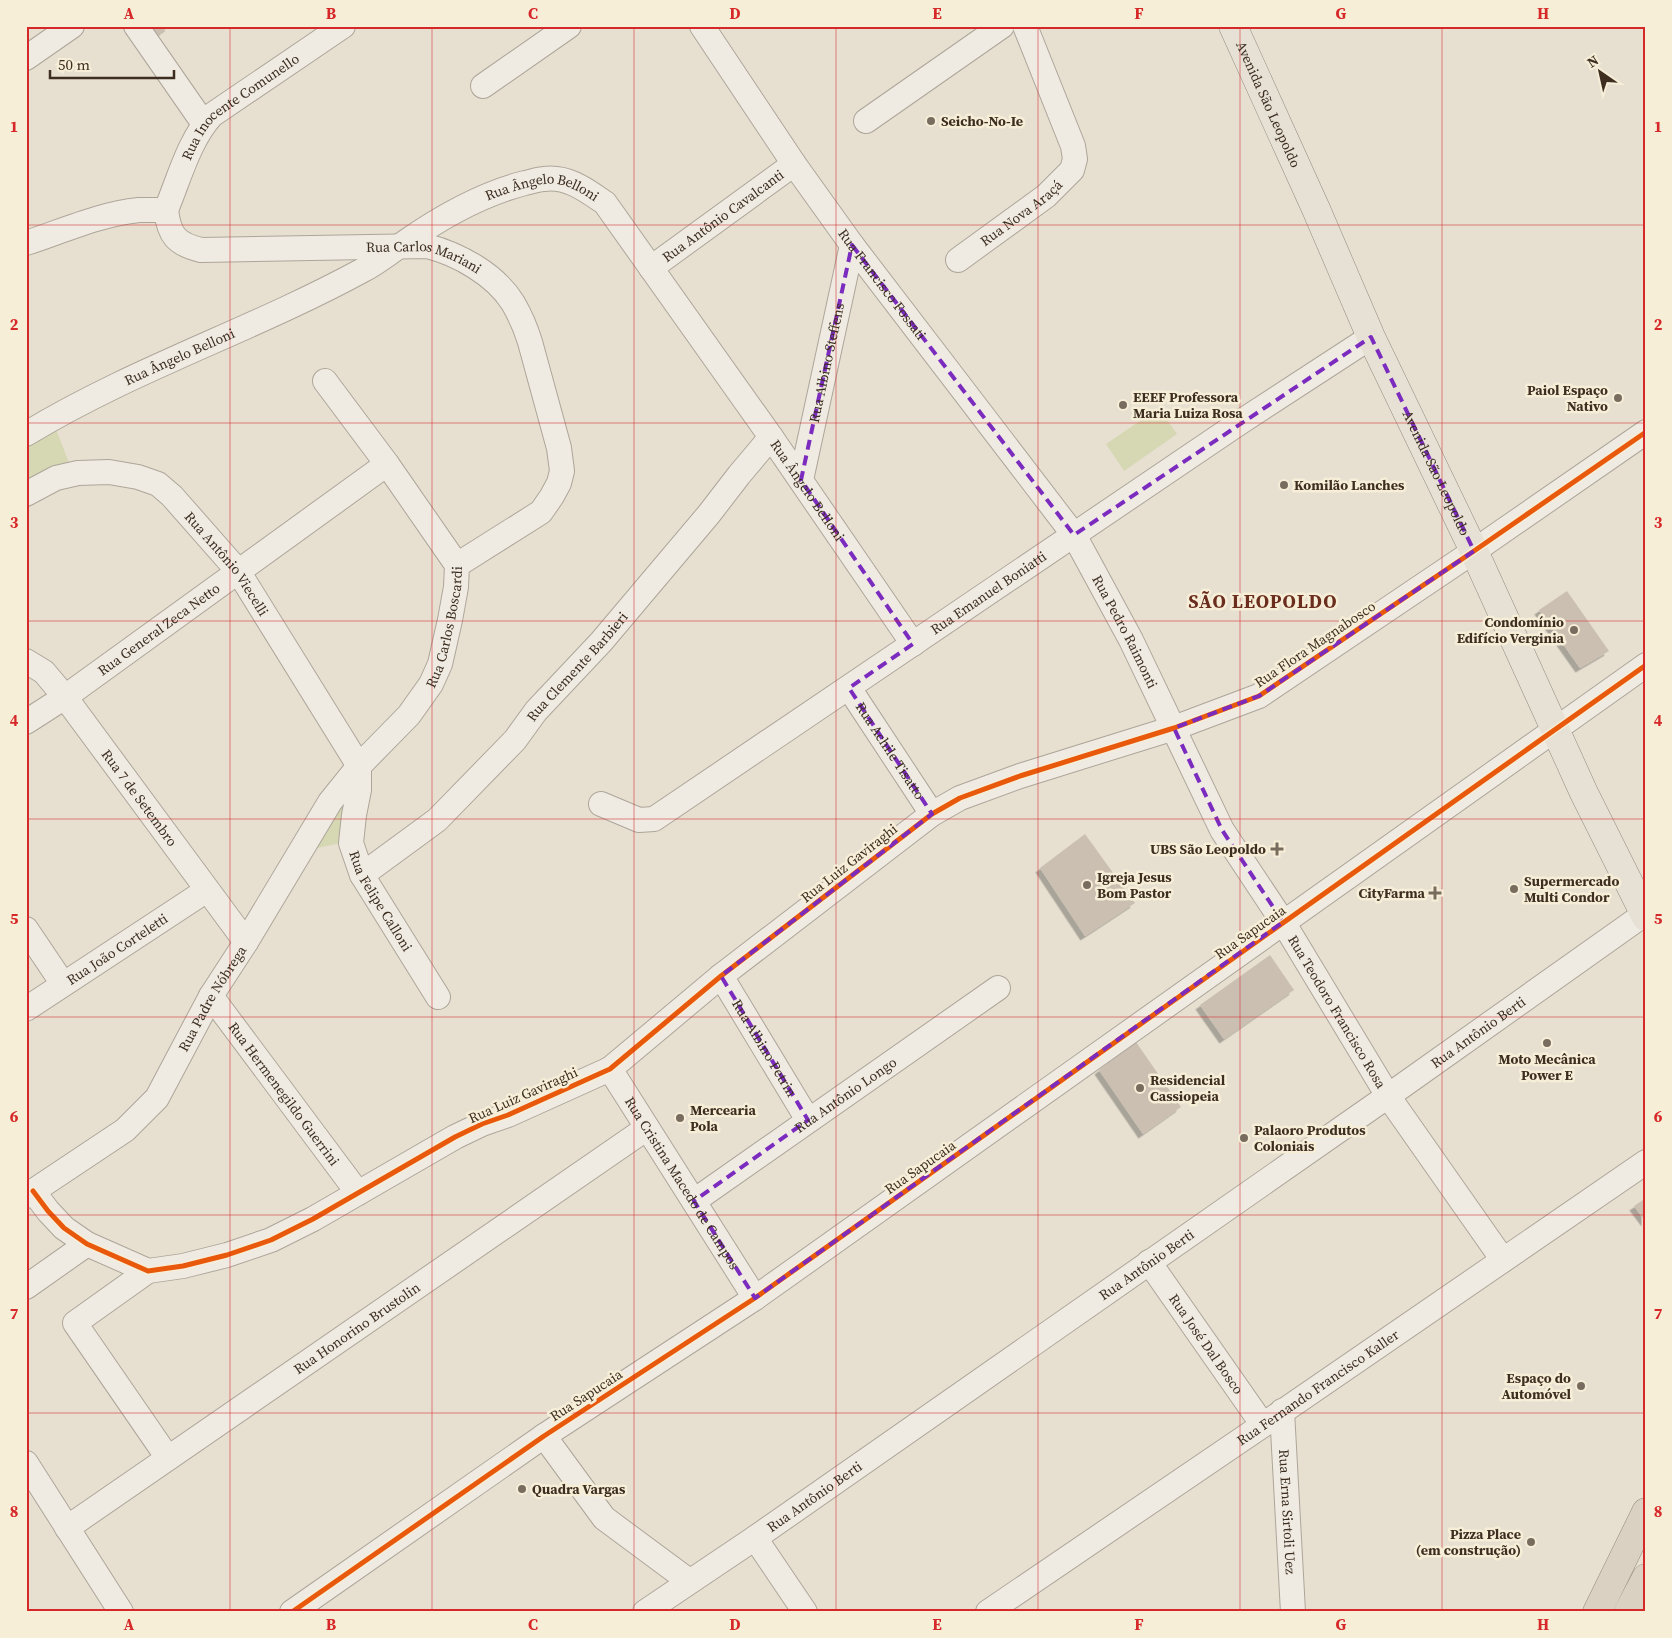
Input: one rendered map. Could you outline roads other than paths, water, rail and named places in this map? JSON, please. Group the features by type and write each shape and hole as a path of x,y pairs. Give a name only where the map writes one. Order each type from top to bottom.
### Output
{"highway":[{"path":"1597,1612 1646,1512"},
{"path":"1628,1612 1646,1578"}],"main road":[{"name":"Avenida São Leopoldo","path":"1233,26 1316,209 1371,337 1474,551 1554,730 1645,915"}],"street":[{"path":"26,58 72,26"},
{"path":"136,26 204,124"},
{"name":"Rua Inocente Comunello","path":"166,210 193,143 204,124 212,115 306,53 343,26"},
{"path":"483,86 569,26"},
{"name":"Rua Francisco Fossati","path":"702,26 794,164 852,245 1074,535"},
{"path":"866,121 1002,26"},
{"name":"Rua Nova Araçá","path":"958,260 1046,196 1072,170 1075,159 1073,146 1025,26"},
{"name":"Rua Antônio Cavalcanti","path":"651,268 794,164"},
{"name":"Rua Ângelo Belloni","path":"26,434 111,387 287,309 364,270 432,224 478,199 507,188 544,179 559,179 578,184 605,203 771,437 914,644"},
{"path":"26,243 120,213 140,210 166,210"},
{"name":"Rua Carlos Mariani","path":"166,210 170,230 177,240 186,246 201,250 400,246 427,246 444,250 474,267 496,283 512,302 524,325 530,342 559,448 562,470 559,483 541,512 457,565"},
{"name":"Rua Albino Steffens","path":"801,480 852,245"},
{"name":"Rua Emanuel Boniatti","path":"601,804 639,820 654,819 850,688 1238,423 1371,337"},
{"name":"Rua Carlos Boscardi","path":"325,381 387,464 457,565 456,587 450,620 440,664 431,684 409,715 359,766"},
{"name":"Rua Flora Magnabosco","path":"932,814 960,798 1020,776 1174,728 1259,696 1646,432"},
{"name":"Rua Clemente Barbieri","path":"362,874 437,820 515,740 536,711 607,635 771,437"},
{"name":"Rua General Zeca Netto","path":"26,722 65,697 387,464"},
{"name":"Rua Antônio Viecelli","path":"26,494 56,478 78,473 109,472 138,477 158,484 172,496 238,571 359,766"},
{"name":"Rua Pedro Raimonti","path":"1074,535 1132,640 1174,728"},
{"name":"Rua 7 de Setembro","path":"26,661 44,672 65,697 246,942"},
{"name":"Rua Sapucaia","path":"292,1612 544,1436 755,1298 1646,665"},
{"name":"Rua Achile Tisatto","path":"850,688 932,814"},
{"name":"Rua Teodoro Francisco Rosa","path":"1174,728 1222,830 1283,922 1388,1096 1503,1260"},
{"name":"Rua Felipe Calloni","path":"359,766 359,790 351,843 362,874 438,997"},
{"name":"Rua Padre Nóbrega","path":"30,1193 125,1130 157,1098 211,996 246,942 330,802 359,766"},
{"name":"Rua Luiz Gaviraghi","path":"148,1271 183,1266 227,1255 271,1240 313,1219 469,1130 610,1069 721,976 932,814"},
{"name":"Rua João Corteletti","path":"26,1009 207,890"},
{"name":"Rua Antônio Berti","path":"645,1612 755,1538 1645,915"},
{"path":"26,929 63,984"},
{"name":"Rua Albino Petrin","path":"721,976 808,1120"},
{"name":"Rua Antônio Longo","path":"694,1201 998,988"},
{"name":"Rua Hermenegildo Guerrini","path":"211,996 358,1193"},
{"name":"Rua Cristina Macedo de Campos","path":"610,1069 755,1298"},
{"name":"Rua Honorino Brustolin","path":"67,1528 647,1128"},
{"name":"Rua Fernando Francisco Kaller","path":"988,1612 1263,1426 1646,1162"},
{"path":"30,1193 64,1228 87,1244 148,1271"},
{"path":"26,1287 87,1244"},
{"name":"Rua José Dal Bosco","path":"1148,1262 1263,1426"},
{"path":"148,1271 75,1323 168,1458"},
{"name":"Rua Erna Sirtoli Uez","path":"1282,1412 1293,1612"},
{"path":"544,1436 604,1518 689,1581"},
{"path":"26,1463 121,1612"},
{"path":"755,1538 805,1612"}],"place":[{"name":"Seicho-No-Ie","path":"931,121"},
{"name":"Paiol Espaço Nativo","path":"1618,398"},
{"name":"EEEF Professora Maria Luiza Rosa","path":"1123,405"},
{"name":"Komilão Lanches","path":"1284,485"},
{"name":"Condomínio Edifício Verginia","path":"1574,630"},
{"name":"UBS São Leopoldo","path":"1277,849"},
{"name":"Igreja Jesus Bom Pastor","path":"1087,885"},
{"name":"Supermercado Multi Condor","path":"1514,889"},
{"name":"CityFarma","path":"1435,893"},
{"name":"Moto Mecânica Power E","path":"1547,1043"},
{"name":"Residencial Cassiopeia","path":"1140,1088"},
{"name":"Mercearia Pola","path":"680,1118"},
{"name":"Palaoro Produtos Coloniais","path":"1244,1138"},
{"name":"Espaço do Automóvel","path":"1581,1386"},
{"name":"Quadra Vargas","path":"522,1489"},
{"name":"Pizza Place (em construção)","path":"1531,1542"}],"district":[{"name":"SÃO LEOPOLDO","path":"1263,601"}]}
